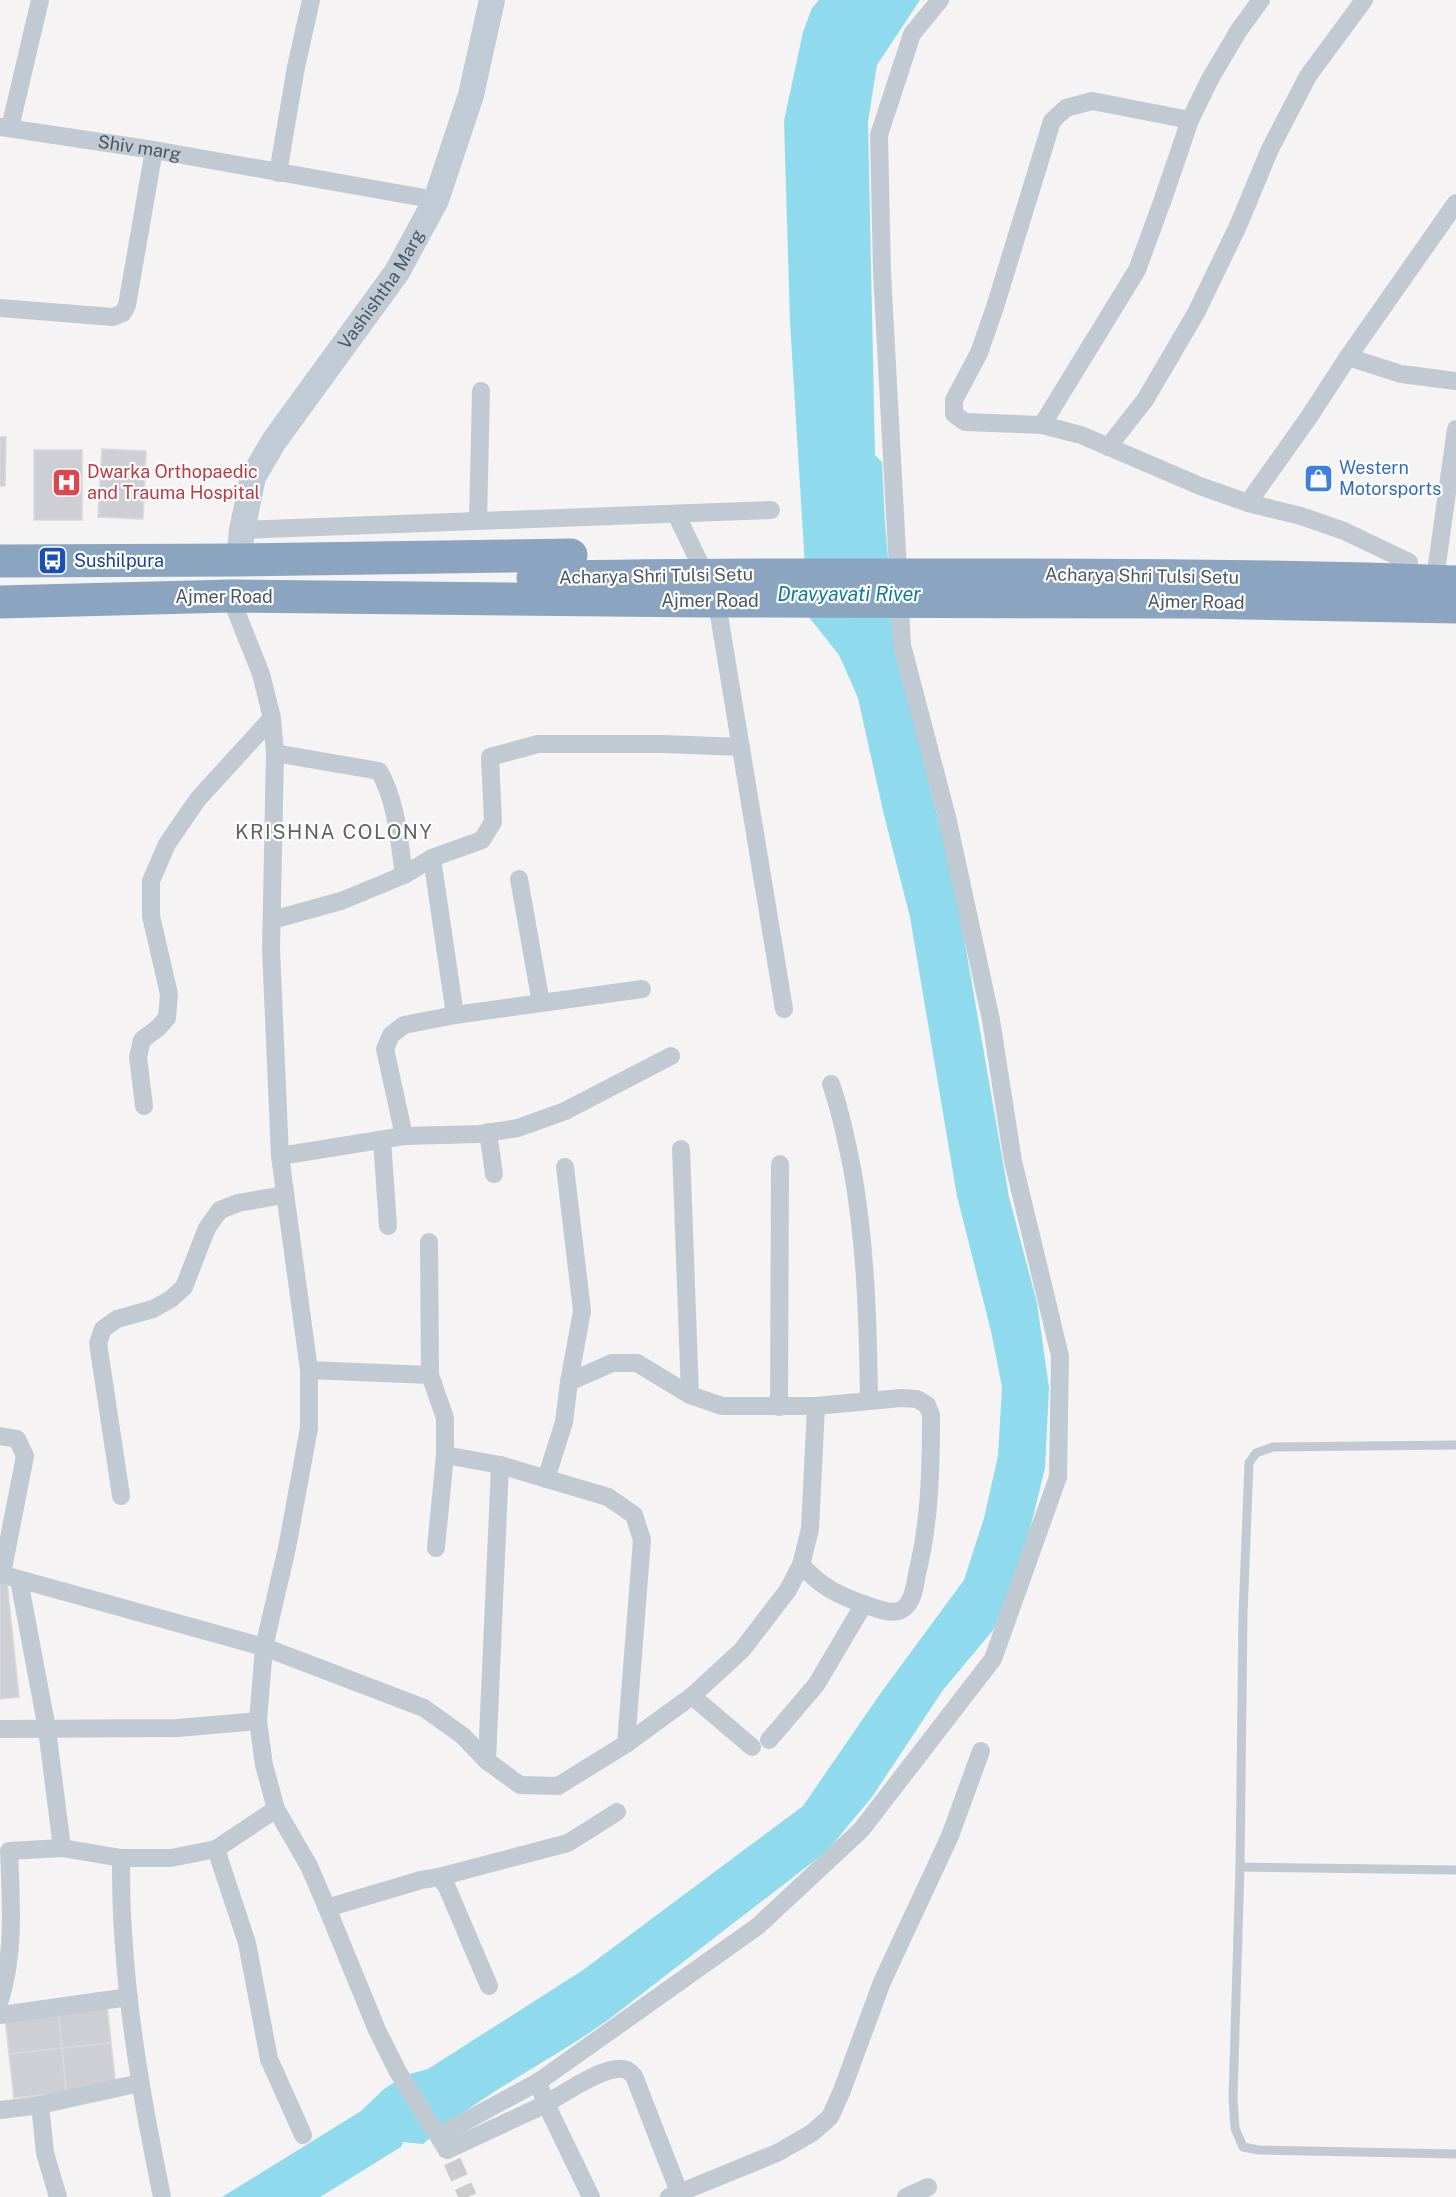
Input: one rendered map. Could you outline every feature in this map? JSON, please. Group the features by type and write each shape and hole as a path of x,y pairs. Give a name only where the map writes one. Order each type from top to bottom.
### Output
{"highway":[{"name":"Ajmer Road","path":"0,561 240,545 565,555 966,557 1440,568"},
{"name":"Acharya Shri Tulsi Setu","path":"0,583 376,581 617,575 1339,577 1440,568"},
{"name":"Ajmer Road","path":"0,602 230,596 705,601 1179,602 1456,607"}],"street":[{"path":"5,128 40,0"},
{"path":"278,173 296,67 311,0"},
{"name":"Vashishtha Marg","path":"240,545 253,477 274,441 397,272 436,200 471,95 492,0"},
{"path":"442,2143 538,2082 758,1926 861,1830 993,1659 1058,1477 1060,1356 1014,1161 991,1020 950,828 902,645 882,272 879,135 912,34 940,0"},
{"path":"1042,425 1137,270 1190,120 1215,69 1261,0"},
{"path":"1108,447 1145,400 1196,313 1238,226 1270,149 1308,76 1364,0"},
{"path":"1190,120 1092,101 1066,108 1052,121 995,307 979,353 954,400 954,414 965,422 1042,425 1081,435 1200,486 1248,503 1301,516 1440,568 1456,429"},
{"name":"Shiv marg","path":"5,128 154,150 436,200"},
{"path":"0,308 113,317 123,313 128,305 154,150"},
{"path":"1248,503 1348,357 1454,210"},
{"path":"1348,357 1401,374 1456,381"},
{"path":"478,521 481,390"},
{"path":"240,545 478,521 771,510"},
{"path":"676,514 716,597 784,1009"},
{"path":"230,596 261,674 272,718 275,753 271,949 280,1156 309,1370 309,1428 301,1479 274,1610 264,1647 258,1721 264,1765 276,1809 309,1866 376,2030 398,2072 442,2143"},
{"path":"144,1106 138,1057 142,1040 159,1028 167,1018 169,994 151,916 151,881 166,844 198,799 272,718"},
{"path":"272,920 341,901 404,875 432,858 482,840 493,822 490,757 538,744 663,744 741,747"},
{"path":"275,753 380,771 386,782 395,816 404,875"},
{"path":"432,858 455,1015"},
{"path":"519,879 541,1003"},
{"path":"404,1136 386,1049 391,1035 404,1025 455,1015 642,989"},
{"path":"280,1156 404,1136 488,1132 518,1128 565,1110 670,1056"},
{"path":"831,1084 842,1112 863,1243 869,1401"},
{"path":"488,1132 494,1174"},
{"path":"382,1140 388,1226"},
{"path":"681,1149 690,1395"},
{"path":"779,1407 780,1164"},
{"path":"546,1479 564,1422 582,1311 565,1167"},
{"path":"121,1496 98,1343 103,1329 117,1319 153,1310 171,1299 184,1287 207,1228 220,1210 238,1203 284,1195"},
{"path":"429,1242 430,1375 445,1418 445,1455 436,1548"},
{"path":"569,1382 612,1363 637,1363 690,1395 722,1406 816,1406 909,1398 917,1399 927,1405 931,1415 926,1540 912,1596 907,1605 900,1611 887,1612 839,1596 818,1582 801,1564"},
{"path":"309,1370 430,1375"},
{"path":"0,1436 17,1439 25,1456 1,1574 264,1647 424,1708 464,1736 487,1761 520,1785 558,1786 626,1744 692,1696 742,1650 788,1590 801,1564 810,1529 816,1406"},
{"path":"445,1455 500,1465 608,1497 634,1515 642,1540 626,1744"},
{"path":"487,1761 500,1465"},
{"path":"19,1580 47,1729 62,1848"},
{"path":"769,1740 816,1685 864,1604"},
{"path":"692,1696 752,1748"},
{"path":"0,1730 177,1728 258,1721"},
{"path":"442,2143 546,2104 600,2073 614,2069 626,2070 634,2076 674,2195 777,2153 812,2133 830,2117 842,2093 882,1982 950,1836 981,1751"},
{"path":"0,2000 6,1981 10,1944 5,1852 62,1848 121,1858 171,1858 216,1850 276,1809"},
{"path":"327,1908 422,1880 568,1843 617,1812"},
{"path":"216,1850 247,1944 269,2059 303,2135"},
{"path":"121,1858 123,1931 129,1997 140,2083 162,2197"},
{"path":"439,1877 446,1885 489,1986"},
{"path":"0,2015 129,1997"},
{"path":"538,2082 546,2104 591,2197"},
{"path":"0,2110 40,2105 140,2083"},
{"path":"40,2105 45,2153 58,2197"},
{"path":"906,2197 928,2187"}],"lane":[{"path":"1456,1445 1273,1447 1256,1453 1249,1463 1243,1615 1240,1867 1233,2098 1235,2128 1243,2147 1259,2150 1456,2154"},
{"path":"1240,1867 1456,1870"}],"water":[{"name":"Dravyavati River","path":"819,0 920,0 877,65 868,122 875,455 882,462 893,614 915,727 955,886 1009,1197 1037,1303 1049,1388 1045,1468 1031,1525 994,1629 943,1690 872,1797 827,1851 608,2020 467,2110 423,2144 403,2142 401,2147 320,2197 222,2197 361,2111 384,2089 406,2075 428,2069 583,1970 803,1806 880,1694 964,1580 984,1518 998,1456 1002,1387 991,1331 957,1196 910,917 858,698 839,655 808,616 790,322 784,121 803,32 812,8"}],"building":[{"path":"0,437 6,437 5,486 0,486"},
{"path":"102,449 146,451 143,519 98,517"},
{"path":"34,450 82,450 82,520 34,520"},
{"path":"7,1581 19,1697 0,1699 0,1582"},
{"path":"107,2005 111,2043 62,2048 58,2011"},
{"path":"58,2011 62,2048 9,2054 5,2016"},
{"path":"111,2043 116,2087 66,2092 62,2048"},
{"path":"62,2048 66,2092 14,2098 9,2054"}],"tunnel":[{"path":"439,2138 447,2150 468,2197"}],"place":[{"name":"Western Motorsports","path":"1318,478"},
{"name":"Dwarka Orthopaedic and Trauma Hospital","path":"66,482"},
{"name":"Sushilpura","path":"53,561"}],"district":[{"name":"KRISHNA COLONY","path":"334,832"}]}
